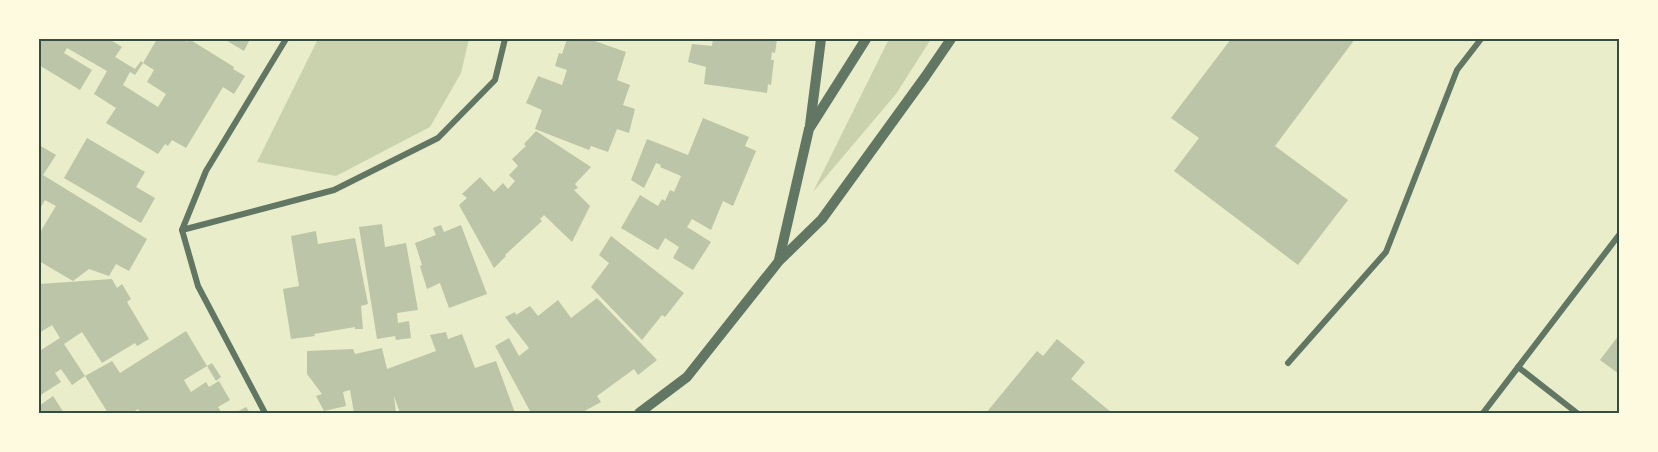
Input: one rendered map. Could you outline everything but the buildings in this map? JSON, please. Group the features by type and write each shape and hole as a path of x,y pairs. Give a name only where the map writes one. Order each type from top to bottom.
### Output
{"street":[{"path":"265,413 198,285 182,230 206,171 286,39"},
{"path":"182,230 334,190 438,138 495,80 505,39"},
{"path":"779,261 809,129 822,39"},
{"path":"809,129 866,39"},
{"path":"639,413 687,377 779,261 822,219 951,39"},
{"path":"1288,363 1386,252 1457,70 1481,39"},
{"path":"1483,413 1619,235"},
{"path":"1518,367 1577,413"}],"green space":[{"path":"318,39 469,39 461,73 430,127 336,176 257,162"},
{"path":"889,39 931,39 896,94 813,192"}]}
